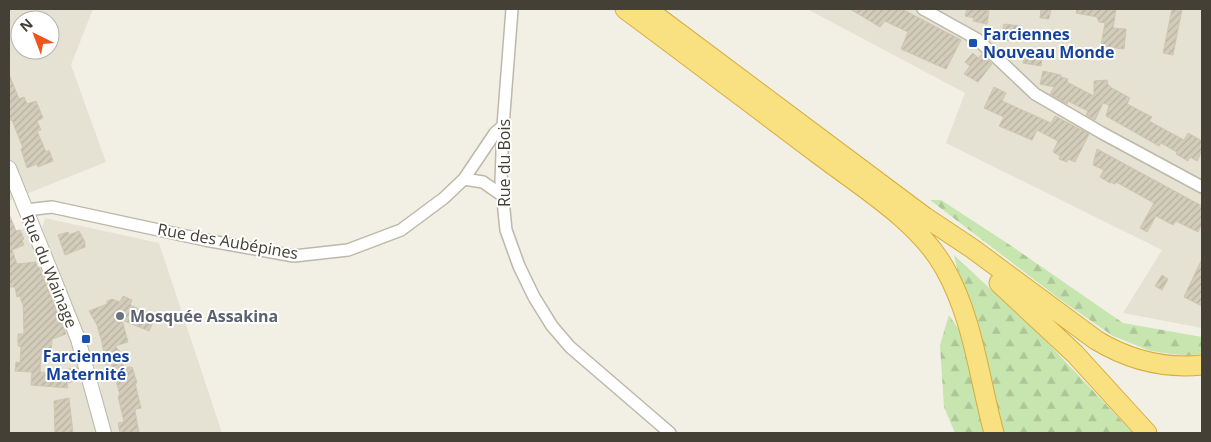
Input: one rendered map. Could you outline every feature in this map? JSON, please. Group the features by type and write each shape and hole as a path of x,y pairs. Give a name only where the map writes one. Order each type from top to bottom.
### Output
{"highway":[{"path":"625,9 870,193 928,245 943,265 955,287 971,338 994,433"},
{"path":"647,9 925,217 973,249 1082,331 1107,347 1147,362 1185,367 1202,365"},
{"path":"925,217 1075,354 1147,433"}],"street":[{"name":"Rue du Bois","path":"512,9 503,126 501,181 506,230 519,266 534,298 552,326 570,347 670,433"},
{"path":"923,9 977,39 1035,94 1202,187"},
{"name":"Rue des Aubépines","path":"26,210 52,207 205,240 294,256 348,250 402,230 444,198 464,179 495,133 503,126"},
{"name":"Rue du Wainage","path":"9,168 78,339 104,433"},
{"path":"464,179 483,182 503,196"}],"shaded area":[{"path":"9,9 93,9 71,65 106,162 9,201"},
{"path":"807,9 1202,9 1202,328 1123,313 1162,250 946,143 965,93"},
{"path":"45,218 159,243 222,433 109,433 98,375 42,228"},
{"path":"34,224 104,433 9,433 9,235"}],"green space":[{"path":"930,200 941,200 1123,323 1202,337 1202,354 1187,356 1151,351 1113,336 1061,300"},
{"path":"954,255 1044,339 1133,433 1000,433 992,413"},
{"path":"949,315 959,330 990,433 955,433 944,407 940,345"}],"building":[{"path":"850,9 902,9 961,40 946,69 901,49 908,32 885,21 880,27"},
{"path":"967,9 989,11 987,24 973,21 974,18 965,16"},
{"path":"1041,9 1051,9 1049,19 1040,18"},
{"path":"1077,9 1116,9 1113,28 1126,29 1124,49 1101,46 1105,23 1099,22 1097,17 1076,13"},
{"path":"1172,9 1182,9 1173,55 1163,53"},
{"path":"1004,24 1020,26 1018,42 1001,39"},
{"path":"1025,50 1043,53 1041,66 1023,63"},
{"path":"973,53 978,58 982,54 992,64 978,82 964,74 970,66 965,62"},
{"path":"1043,71 1061,75 1061,77 1068,79 1067,82 1094,96 1094,81 1107,80 1110,87 1130,98 1127,104 1152,117 1149,121 1184,140 1188,133 1202,141 1202,151 1197,161 1190,157 1188,161 1161,143 1159,146 1106,116 1109,105 1103,103 1095,120 1086,115 1088,111 1068,101 1067,104 1050,94 1054,87 1040,84"},
{"path":"9,74 19,99 24,97 27,104 36,101 43,118 37,121 41,130 37,131 46,152 49,150 53,161 38,167 37,164 27,168 21,149 23,148 9,116"},
{"path":"994,87 1006,93 1002,101 1051,123 1055,116 1089,134 1075,162 1068,159 1067,162 1059,159 1060,156 1053,152 1058,141 1037,130 1032,140 999,126 1004,117 984,108"},
{"path":"1097,149 1202,206 1202,224 1198,232 1176,221 1173,225 1156,216 1147,232 1140,228 1154,203 1116,182 1115,184 1110,183 1100,177 1104,170 1093,165"},
{"path":"9,214 16,231 20,230 24,239 22,240 24,245 12,250 17,264 36,262 66,334 52,339 51,355 41,354 40,372 53,373 77,367 80,380 67,383 68,388 31,385 32,372 15,371 16,362 20,363 21,347 18,346 18,334 24,334 23,303 20,296 17,297 15,287 9,287"},
{"path":"79,231 85,242 85,247 65,255 58,235 68,232 69,235"},
{"path":"1202,259 1202,306 1184,297"},
{"path":"1162,275 1168,279 1162,290 1155,286"},
{"path":"123,296 132,300 130,305 156,316 149,331 122,320 128,342 115,346 119,350 124,368 132,367 137,383 135,383 141,408 135,411 139,433 120,433 118,423 124,422 118,396 120,395 111,363 106,365 97,325 89,311 107,304 107,301 112,299 120,302"},
{"path":"69,398 73,433 55,433 54,401"}],"place":[{"name":"Farciennes Nouveau Monde","path":"973,43"},
{"name":"Mosquée Assakina","path":"120,316"},
{"name":"Farciennes Maternité","path":"86,339"}]}
